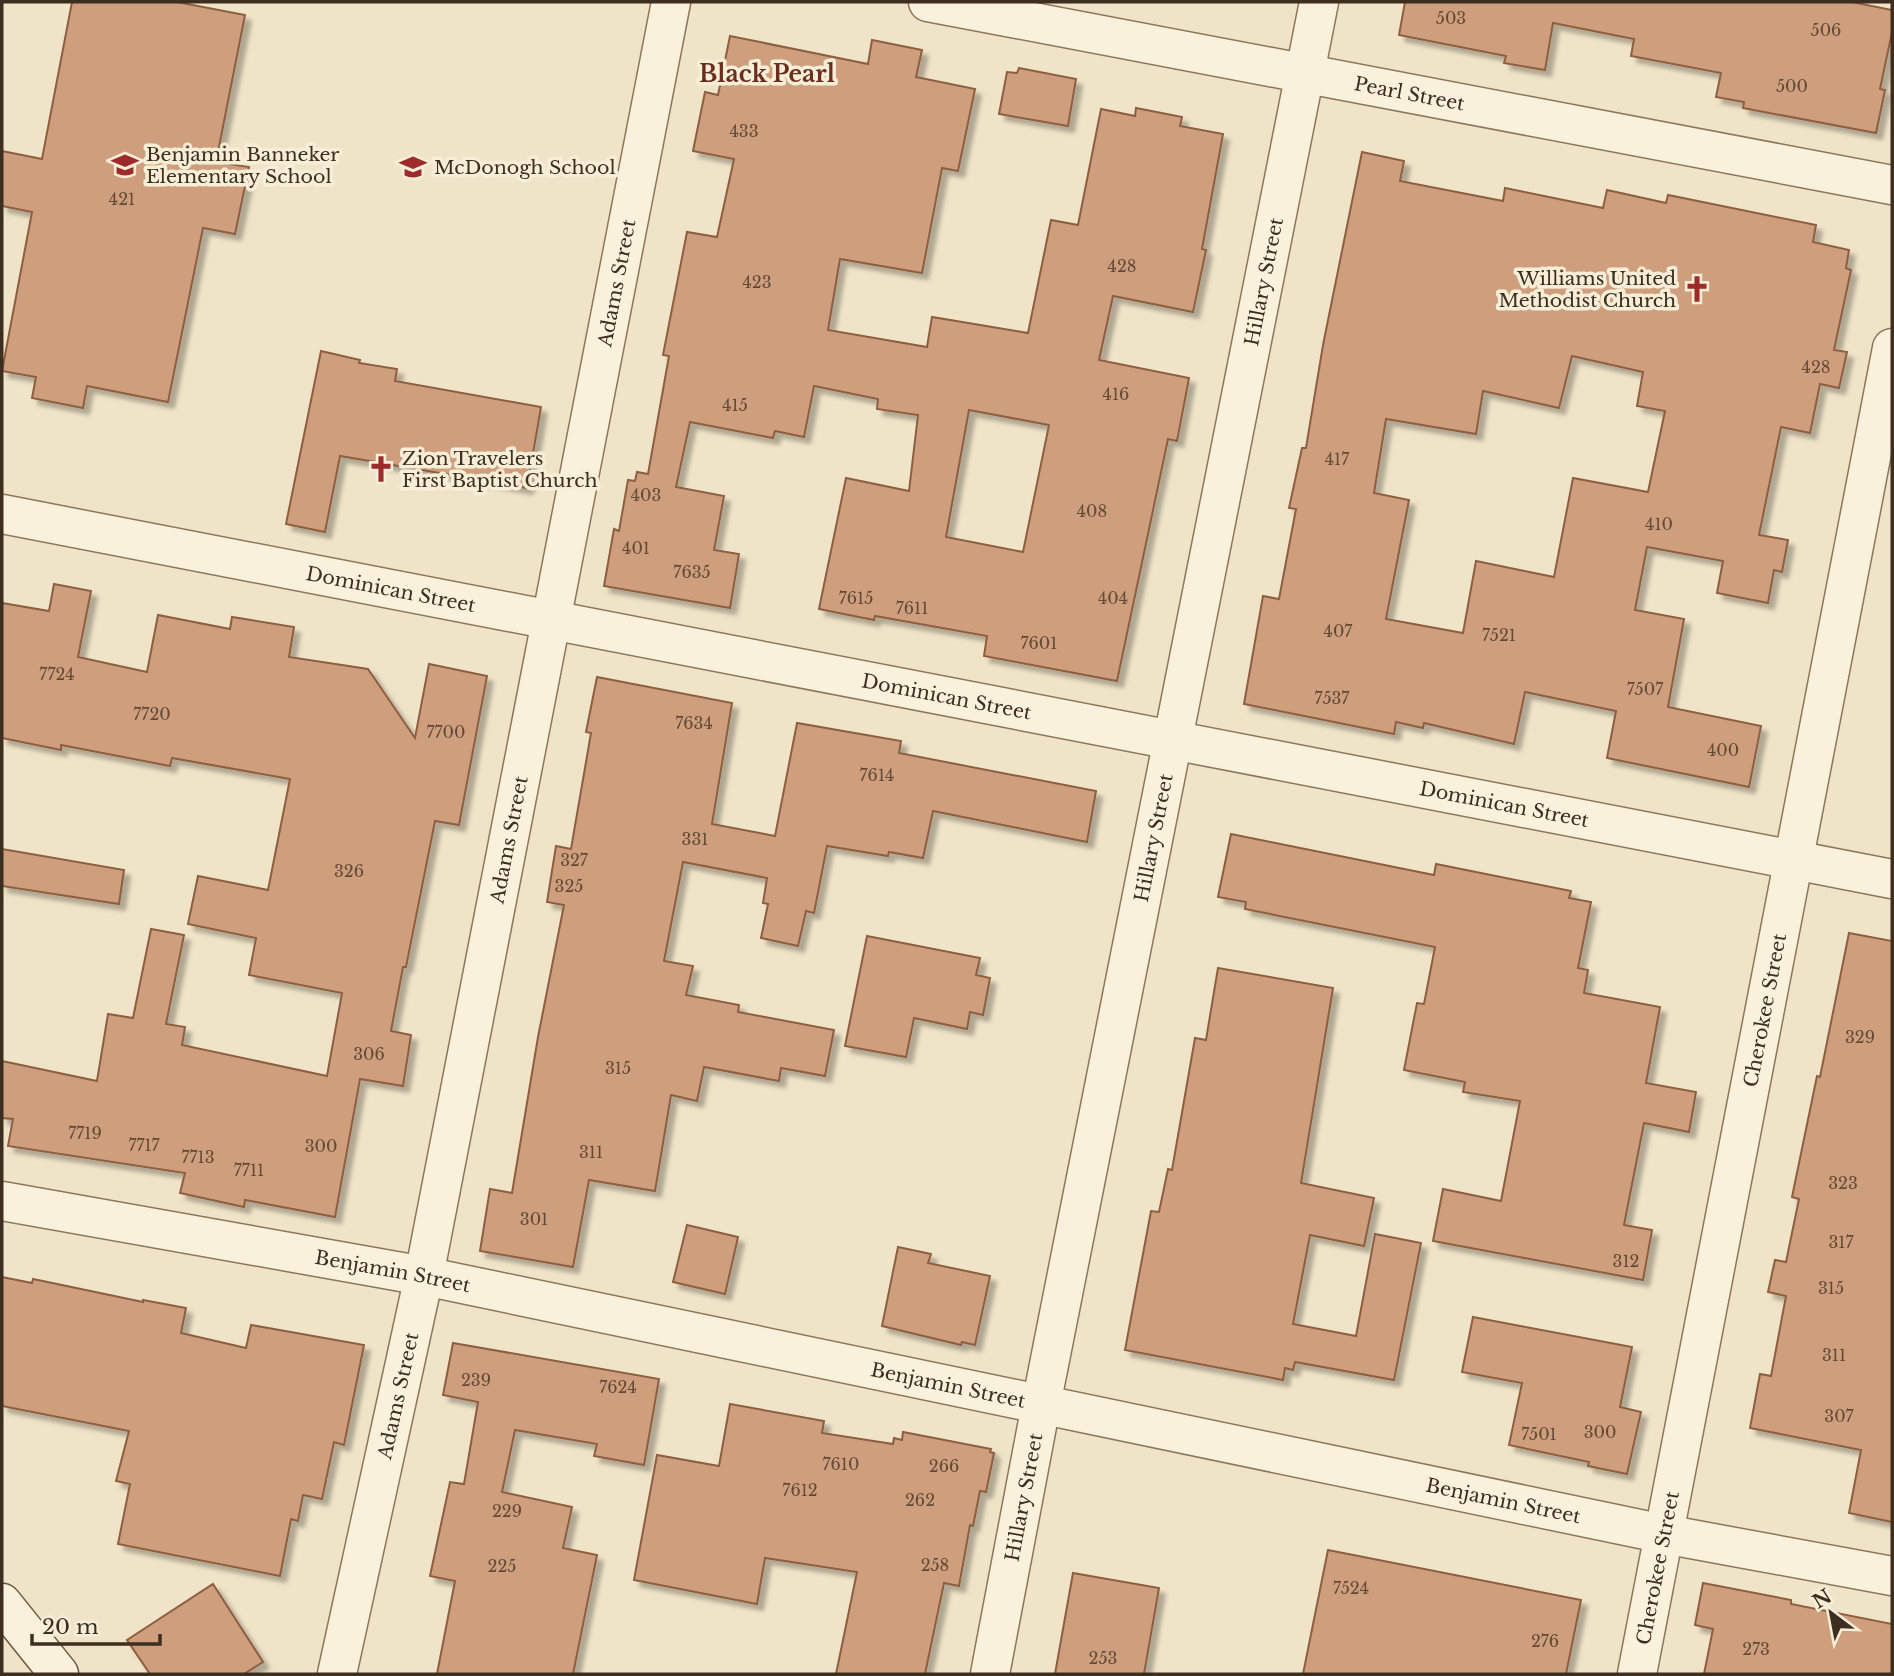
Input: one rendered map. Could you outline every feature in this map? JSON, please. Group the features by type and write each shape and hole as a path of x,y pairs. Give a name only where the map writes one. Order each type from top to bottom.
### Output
{"street":[{"name":"Adams Street","path":"337,1674 424,1276 671,2"},
{"name":"Pearl Street","path":"928,2 1892,186"},
{"name":"Hillary Street","path":"990,1674 1320,2"},
{"name":"Cherokee Street","path":"1637,1674 1892,348"},
{"name":"Dominican Street","path":"2,514 1892,879"},
{"name":"Benjamin Street","path":"2,1201 424,1276 1664,1534 1892,1576"},
{"path":"2,1603 59,1674"}],"building":[{"path":"72,2 177,2 245,15 216,162 249,167 235,234 203,228 168,402 87,386 83,408 32,398 36,377 2,371 32,212 2,206 2,151 42,159"},
{"path":"1405,2 1852,2 1892,10 1892,32 1880,89 1885,90 1876,133 1743,108 1744,102 1716,97 1721,73 1631,56 1634,39 1553,23 1545,70 1504,63 1506,56 1399,35"},
{"path":"730,36 868,64 872,40 922,50 916,77 975,89 958,171 942,168 922,273 840,259 828,330 927,347 932,317 1028,333 1051,220 1078,225 1101,109 1135,116 1136,108 1182,117 1180,126 1223,134 1202,249 1206,250 1193,312 1113,296 1099,360 1189,378 1177,441 1168,439 1117,681 984,656 987,636 875,616 874,620 819,609 846,478 909,491 918,415 877,409 878,399 814,386 804,437 775,431 773,438 690,422 676,487 724,496 714,550 739,554 730,608 604,586 614,529 619,531 628,480 635,481 637,472 648,474 669,356 663,355 687,232 717,237 734,159 693,151 705,92 718,95","holes":["969,410 1049,425 1023,552 946,537"]},
{"path":"1019,68 1076,79 1068,126 999,114 1007,72 1017,73"},
{"path":"1362,152 1404,161 1400,181 1503,201 1505,188 1603,208 1607,190 1666,203 1668,195 1816,225 1813,242 1849,250 1846,268 1851,270 1834,350 1847,352 1839,388 1820,384 1810,433 1781,427 1759,535 1788,540 1782,572 1774,570 1768,603 1717,593 1723,561 1647,547 1635,610 1684,619 1668,707 1761,726 1749,787 1607,758 1616,711 1525,692 1514,744 1424,723 1423,728 1396,722 1394,734 1244,704 1263,596 1279,599 1296,509 1289,508 1302,448 1306,448 1323,345","holes":["1572,356 1643,372 1637,406 1665,411 1648,492 1573,478 1554,577 1476,561 1463,633 1386,619 1409,500 1374,493 1386,419 1476,434 1483,391 1559,408"]},
{"path":"321,351 360,360 359,363 397,369 395,381 541,407 527,488 340,456 325,532 286,524"},
{"path":"54,584 91,591 78,657 147,672 158,615 230,629 232,617 294,627 289,657 368,669 415,738 429,664 487,676 459,825 435,821 406,967 403,967 391,1031 411,1035 403,1086 360,1079 335,1217 245,1200 244,1207 180,1193 185,1173 8,1146 13,1119 2,1118 2,1061 97,1081 108,1014 133,1018 151,929 184,935 166,1024 185,1027 182,1045 327,1076 342,993 249,975 256,938 188,924 198,876 268,890 290,779 172,758 170,766 61,745 61,750 2,738 2,603 49,611"},
{"path":"597,677 732,703 712,824 775,836 797,723 901,741 899,753 1096,791 1087,842 933,811 923,858 889,852 888,856 827,846 814,913 806,911 798,946 761,938 768,904 763,903 767,878 683,862 664,961 693,966 686,995 739,1005 738,1012 834,1030 825,1076 781,1068 779,1081 704,1067 697,1101 671,1095 655,1191 589,1180 573,1267 480,1251 490,1189 512,1193 538,1037 564,905 547,902 556,846 571,849 591,733 586,732"},
{"path":"1231,834 1434,875 1436,864 1571,891 1569,898 1591,902 1578,968 1588,970 1584,993 1660,1007 1646,1083 1696,1092 1689,1132 1644,1123 1624,1225 1652,1230 1643,1280 1433,1241 1443,1189 1501,1201 1520,1101 1463,1092 1465,1082 1404,1070 1417,1003 1424,1004 1435,947 1245,909 1246,902 1218,897"},
{"path":"2,849 124,870 119,904 2,886"},
{"path":"1849,933 1892,941 1892,1522 1849,1513 1861,1450 1750,1428 1760,1374 1771,1376 1786,1296 1768,1292 1775,1260 1786,1262 1799,1199 1792,1197"},
{"path":"867,936 980,958 976,975 990,978 983,1015 970,1012 967,1029 914,1018 906,1057 845,1046"},
{"path":"1218,968 1333,988 1301,1183 1374,1198 1364,1246 1310,1235 1293,1324 1356,1336 1375,1234 1421,1243 1394,1380 1295,1362 1293,1370 1285,1368 1283,1380 1125,1350 1151,1211 1159,1212 1168,1169 1172,1170 1195,1038 1206,1040"},
{"path":"687,1225 738,1237 725,1294 673,1282"},
{"path":"898,1247 931,1254 928,1263 990,1276 975,1345 962,1342 961,1345 882,1326"},
{"path":"2,1277 32,1283 33,1279 143,1302 186,1308 181,1333 246,1348 251,1325 364,1345 344,1445 334,1442 322,1499 303,1495 298,1521 291,1519 280,1576 118,1544 130,1484 116,1481 129,1431 2,1406"},
{"path":"1473,1317 1632,1347 1620,1407 1641,1412 1627,1474 1588,1466 1589,1462 1509,1445 1522,1383 1462,1372"},
{"path":"453,1343 659,1379 644,1465 594,1456 597,1444 515,1430 502,1492 572,1507 563,1548 597,1555 573,1674 437,1674 455,1581 430,1576 450,1482 464,1484 478,1402 443,1395"},
{"path":"730,1404 824,1421 822,1433 893,1444 894,1438 902,1440 903,1432 991,1449 990,1452 994,1453 986,1492 980,1491 973,1526 970,1525 959,1586 944,1583 925,1674 836,1674 857,1572 765,1558 757,1604 634,1580 657,1455 719,1466"},
{"path":"1328,1550 1581,1600 1566,1674 1303,1674"},
{"path":"1073,1573 1159,1588 1144,1674 1055,1674"},
{"path":"1703,1583 1892,1624 1892,1674 1704,1674 1713,1629 1695,1625"},
{"path":"213,1584 263,1662 244,1674 150,1674 127,1640"}],"place":[{"name":"Benjamin Banneker Elementary School","path":"125,165"},
{"name":"McDonogh School","path":"413,167"},
{"name":"Williams United Methodist Church","path":"1697,289"},
{"name":"Zion Travelers First Baptist Church","path":"381,469"}],"district":[{"name":"Black Pearl","path":"767,74"}]}
